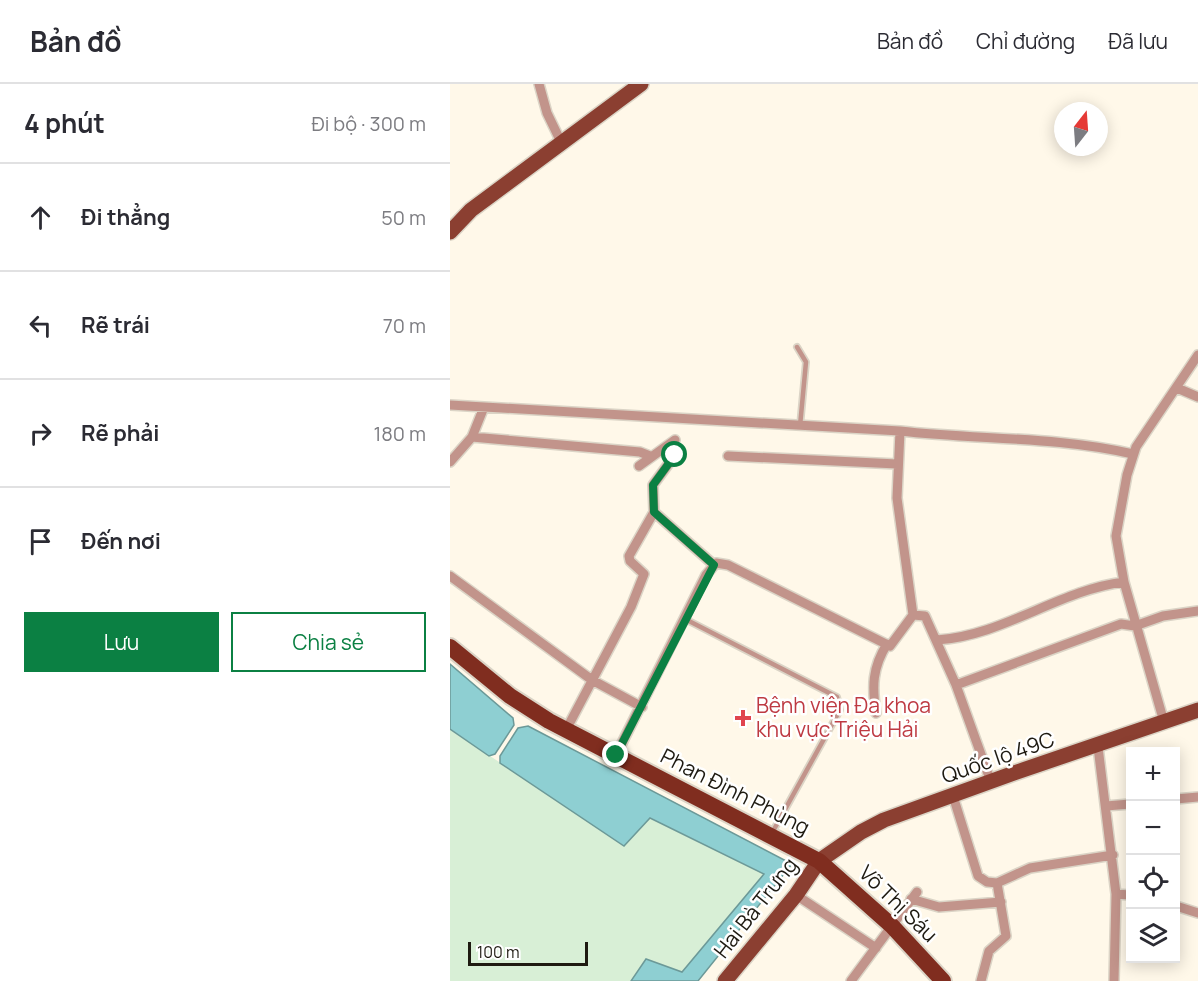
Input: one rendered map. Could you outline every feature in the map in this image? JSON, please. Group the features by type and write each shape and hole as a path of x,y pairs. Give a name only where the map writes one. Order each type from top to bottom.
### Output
{"highway":[{"name":"Phan Đình Phùng","path":"450,647 528,709 819,861"},
{"name":"Võ Thị Sáu","path":"819,861 892,926 943,981"}],"main road":[{"path":"452,227 471,210 641,84"},
{"name":"Quốc lộ 49C","path":"819,861 844,842 884,820 1098,747 1198,710"},
{"name":"Hai Bà Trưng","path":"725,981 796,895 819,861"}],"street":[{"path":"539,84 547,113 562,144"},
{"path":"1164,722 1156,687 1135,626 1116,536 1133,454 1140,439 1198,355"},
{"path":"1177,388 1198,397"},
{"path":"450,405 900,430 959,438 1015,437 1133,454"},
{"path":"450,462 472,437 484,407"},
{"path":"654,512 714,565 728,565 890,646 913,615 897,505 900,430"},
{"path":"472,437 640,452 650,456"},
{"path":"639,466 675,440"},
{"path":"566,730 631,607 644,574 629,557 654,512 653,485 675,455"},
{"path":"728,456 897,465"},
{"path":"616,755 714,565"},
{"path":"450,576 592,680 642,707"},
{"path":"938,640 971,635 1084,592 1124,582"},
{"path":"956,686 1121,624 1135,626 1163,616 1198,611"},
{"path":"913,615 925,616 938,640 990,782"},
{"path":"876,713 872,682 879,657 886,644"},
{"path":"1098,747 1116,894 1114,981"},
{"path":"953,796 978,876 987,882 997,883 1030,868 1113,855"},
{"path":"1180,799 1198,797"},
{"path":"1106,806 1126,804"},
{"path":"981,981 989,951 1005,938 997,883"},
{"path":"1116,894 1126,895"},
{"path":"796,895 876,948"},
{"path":"852,981 914,896 939,907 1001,902"},
{"path":"1180,907 1198,913"}],"lane":[{"path":"797,347 806,362 800,426"},
{"path":"685,619 837,697 840,703 840,710 771,836"}],"green space":[{"path":"450,729 624,846 649,818 764,874 682,972 646,959 631,981 450,981"}],"water":[{"path":"450,664 513,718 514,725 495,754 489,756 450,729"},
{"path":"528,726 792,864 698,981 631,981 646,959 682,972 764,874 650,818 624,846 500,763 500,756 518,728"}],"place":[{"name":"Bệnh viện Đa khoa khu vực Triệu Hải","path":"743,718"}],"route":[{"path":"616,755 706,575 714,565 654,512 653,485 675,455"}]}
